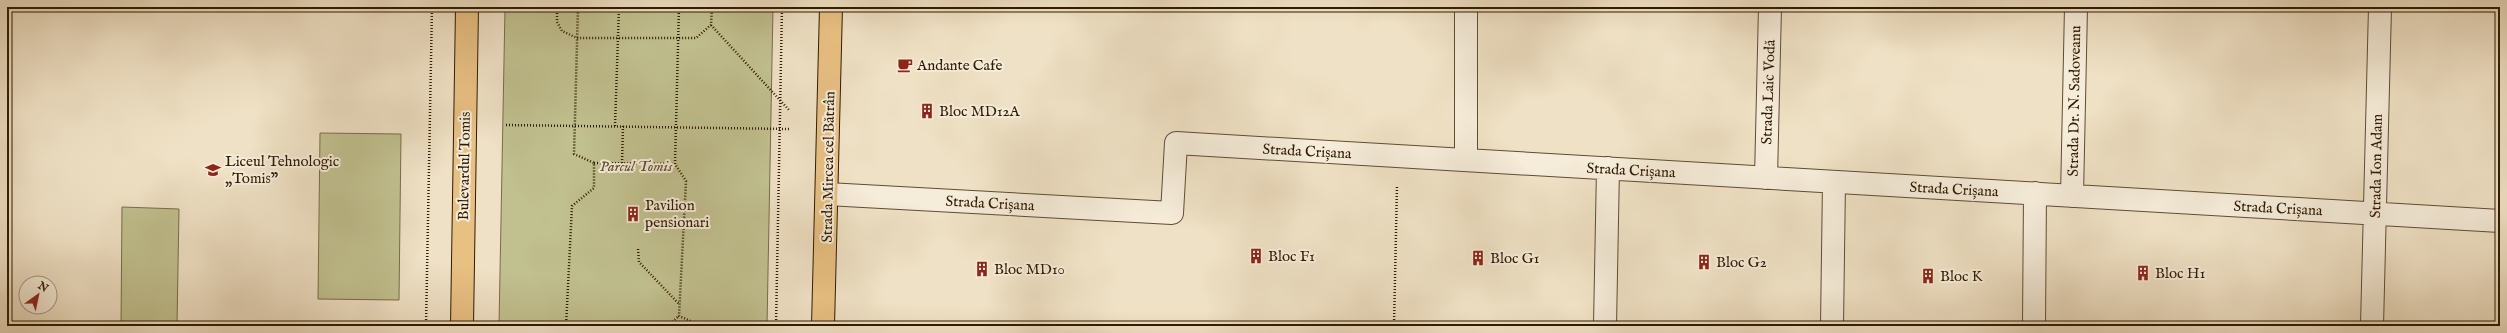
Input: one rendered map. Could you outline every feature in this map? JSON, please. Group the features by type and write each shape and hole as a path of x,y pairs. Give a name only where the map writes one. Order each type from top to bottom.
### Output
{"main road":[{"name":"Bulevardul Tomis","path":"462,326 467,7"},
{"name":"Strada Mircea cel Bătrân","path":"823,326 831,7"}],"street":[{"path":"1466,7 1466,160"},
{"name":"Strada Laic Vodă","path":"1766,178 1770,7"},
{"name":"Strada Dr. N. Sadoveanu","path":"2072,196 2076,7"},
{"name":"Strada Ion Adam","path":"2372,326 2380,7"},
{"name":"Strada Crișana","path":"827,194 1172,213 1176,143 2500,221"},
{"path":"1605,326 1608,168"},
{"path":"1832,326 1834,182"},
{"path":"2034,326 2035,193"}],"path":[{"path":"426,326 432,7"},
{"path":"557,7 557,22 562,31 577,38 696,38 711,25"},
{"path":"578,7 574,154 594,163 675,164"},
{"path":"615,126 619,7"},
{"path":"668,326 679,316 686,181 675,164 677,38 679,7"},
{"path":"712,7 711,25 789,110"},
{"path":"776,326 782,7"},
{"path":"506,125 789,129"},
{"path":"622,163 623,126"},
{"path":"1394,326 1398,156"},
{"path":"566,326 572,206 594,188 594,163"},
{"path":"638,249 639,262 680,304"},
{"path":"679,316 702,326"}],"green space":[{"name":"Parcul Tomis","path":"505,7 773,7 767,326 499,326"},
{"path":"320,133 401,134 399,300 318,299"},
{"path":"122,207 179,209 177,326 121,326"}],"place":[{"name":"Andante Cafe","path":"905,65"},
{"name":"Bloc MD12A","path":"927,111"},
{"name":"Liceul Tehnologic „Tomis”","path":"213,170"},
{"name":"Pavilion pensionari","path":"633,214"},
{"name":"Bloc F1","path":"1256,256"},
{"name":"Bloc G1","path":"1478,258"},
{"name":"Bloc G2","path":"1704,262"},
{"name":"Bloc MD10","path":"982,269"},
{"name":"Bloc H1","path":"2143,273"},
{"name":"Bloc K","path":"1928,276"}]}
